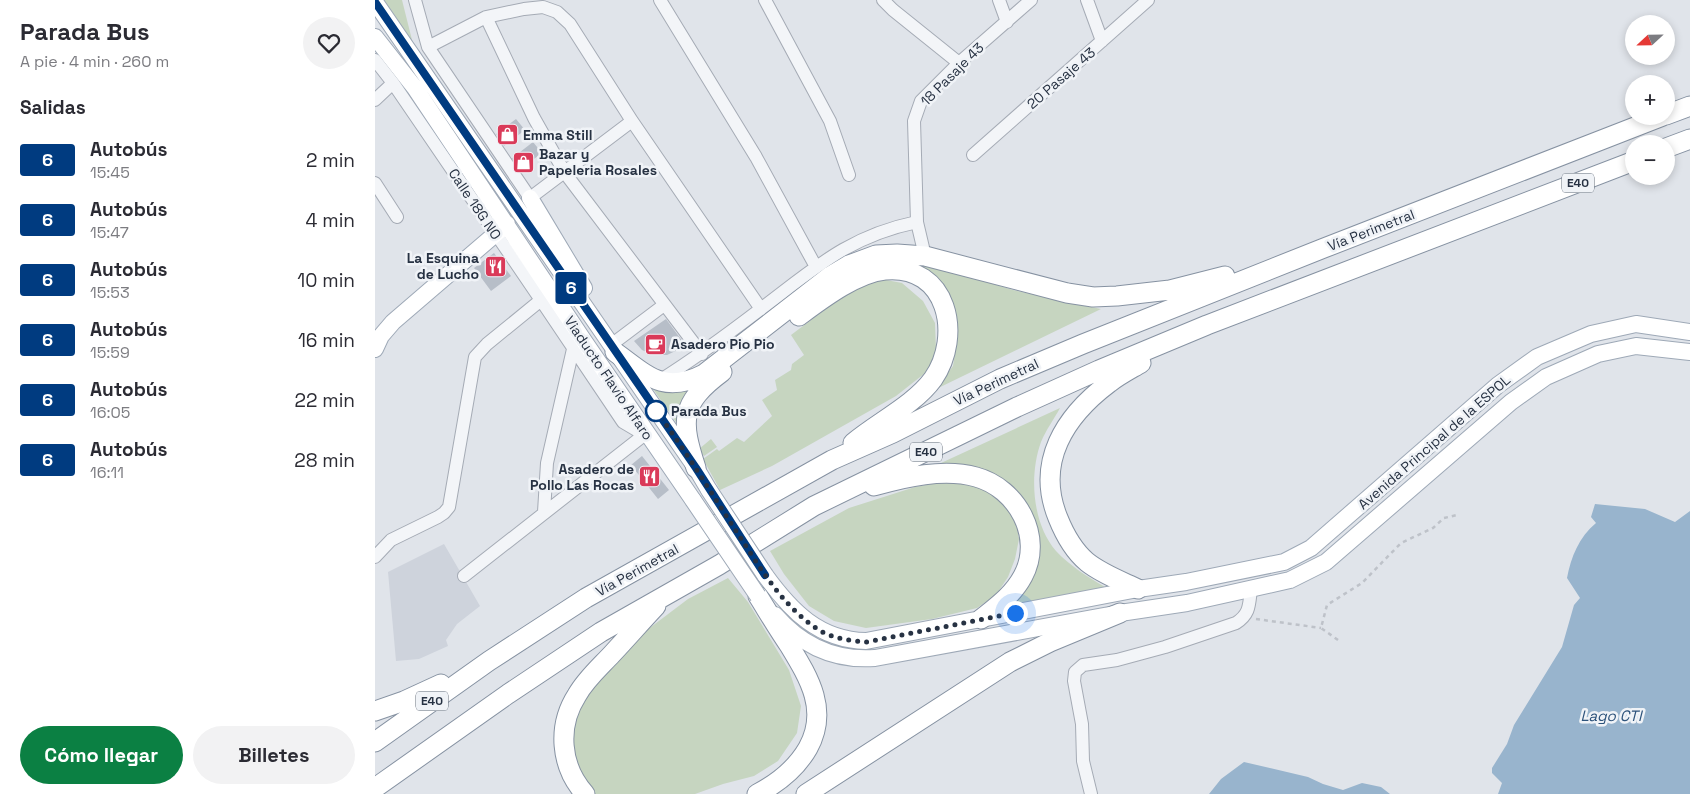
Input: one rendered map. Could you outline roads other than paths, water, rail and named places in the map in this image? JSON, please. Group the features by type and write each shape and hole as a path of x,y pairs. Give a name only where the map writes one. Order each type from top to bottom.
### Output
{"highway":[{"name":"Vía Perimetral","path":"1675,112 1690,106"},
{"name":"Vía Perimetral","path":"375,742 489,661 586,598 832,460 893,433 1001,379 1083,344 1642,125"},
{"path":"1675,145 1690,139"},
{"name":"E40","path":"375,788 531,678 601,632 669,592 719,566 814,506 1017,407 1099,370 1207,325 1625,164"},
{"path":"611,345 648,376 659,381 678,384 691,381 704,374 819,284 849,265 868,257 883,254 925,256 1067,293 1105,297 1185,287 1324,248"},
{"path":"696,468 686,436 686,418 695,398 713,379 817,303 853,281 884,270 911,273 932,287 947,312 948,341 943,359 933,378 923,390 832,460"},
{"path":"1138,589 1104,573 1090,564 1066,535 1056,514 1051,493 1050,471 1054,452 1075,414 1104,386 1207,325"},
{"path":"814,506 876,486 939,474 961,474 977,477 1001,489 1020,509 1027,525 1031,543 1030,559 1024,575 1014,590 981,620"},
{"path":"585,794 572,776 565,752 564,725 569,708 585,682 669,592"},
{"path":"757,794 780,780 798,763 813,737 817,720 814,694 805,672 758,596"},
{"path":"806,794 1011,662 1050,642 1120,613"},
{"path":"375,711 404,701 489,661"}],"main road":[{"name":"Viaducto Flavio Alfaro","path":"378,6 696,468 765,575 788,603 809,623 828,634 866,642 981,620"},
{"name":"Viaducto Flavio Alfaro","path":"375,37 415,88 501,229 693,500 758,596 782,623 804,641 829,653 856,659 884,657 1120,613"},
{"path":"530,198 605,324 611,345"},
{"path":"375,349 381,336 393,322 501,229"},
{"name":"Avenida Principal de la ESPOL","path":"981,620 1283,562 1311,548 1497,385 1537,357 1591,334 1636,324 1690,332"},
{"name":"Avenida Principal de la ESPOL","path":"1120,613 1187,603 1290,580 1325,562 1511,402 1546,377 1597,354 1636,346 1690,352"},
{"path":"1448,428 1462,445"},
{"path":"1244,570 1251,589"},
{"path":"1162,586 1171,597 1166,606"}],"street":[{"path":"415,0 428,47 530,198 632,121"},
{"path":"661,0 756,157 816,266"},
{"path":"765,0 830,122 849,175"},
{"path":"883,0 959,63"},
{"path":"999,0 1007,22"},
{"name":"18 Pasaje 43","path":"925,256 917,222 914,121 921,102 959,63 1031,0"},
{"path":"1087,0 1102,41"},
{"name":"20 Pasaje 43","path":"973,155 1148,0"},
{"path":"428,47 486,17 543,7 557,12 570,24 632,121 761,309"},
{"path":"486,17 534,118 565,173 702,354"},
{"name":"Calle 18G NO","path":"375,60 501,229 541,300 623,422 647,437"},
{"path":"375,100 393,83"},
{"path":"375,183 397,217"},
{"path":"659,381 702,354 816,266 842,249 871,234 917,222"},
{"path":"375,557 391,540 438,517 449,506 475,357 487,344 541,300"},
{"path":"611,345 664,305"},
{"path":"544,512 547,463 573,349"},
{"path":"463,576 544,512 647,437"},
{"path":"1091,794 1083,762 1082,724 1074,681 1075,672 1083,666 1165,648 1236,623 1245,618 1248,611 1251,589"}],"water":[{"name":"Lago CTI","path":"1595,504 1645,509 1675,522 1690,511 1690,794 1498,794 1502,783 1492,773 1492,768 1507,744 1514,725 1562,647 1574,605 1580,598 1567,578 1580,541 1596,523 1591,517"},
{"path":"1244,762 1308,777 1343,790 1362,783 1381,787 1390,794 1209,794 1221,779"}],"place":[{"name":"Emma Still","path":"507,135"},
{"name":"Bazar y Papeleria Rosales","path":"523,162"},
{"name":"La Esquina de Lucho","path":"495,266"},
{"name":"Asadero Pio Pio","path":"655,344"},
{"name":"Parada Bus","path":"656,411"},
{"name":"Asadero de Pollo Las Rocas","path":"650,477"}]}
